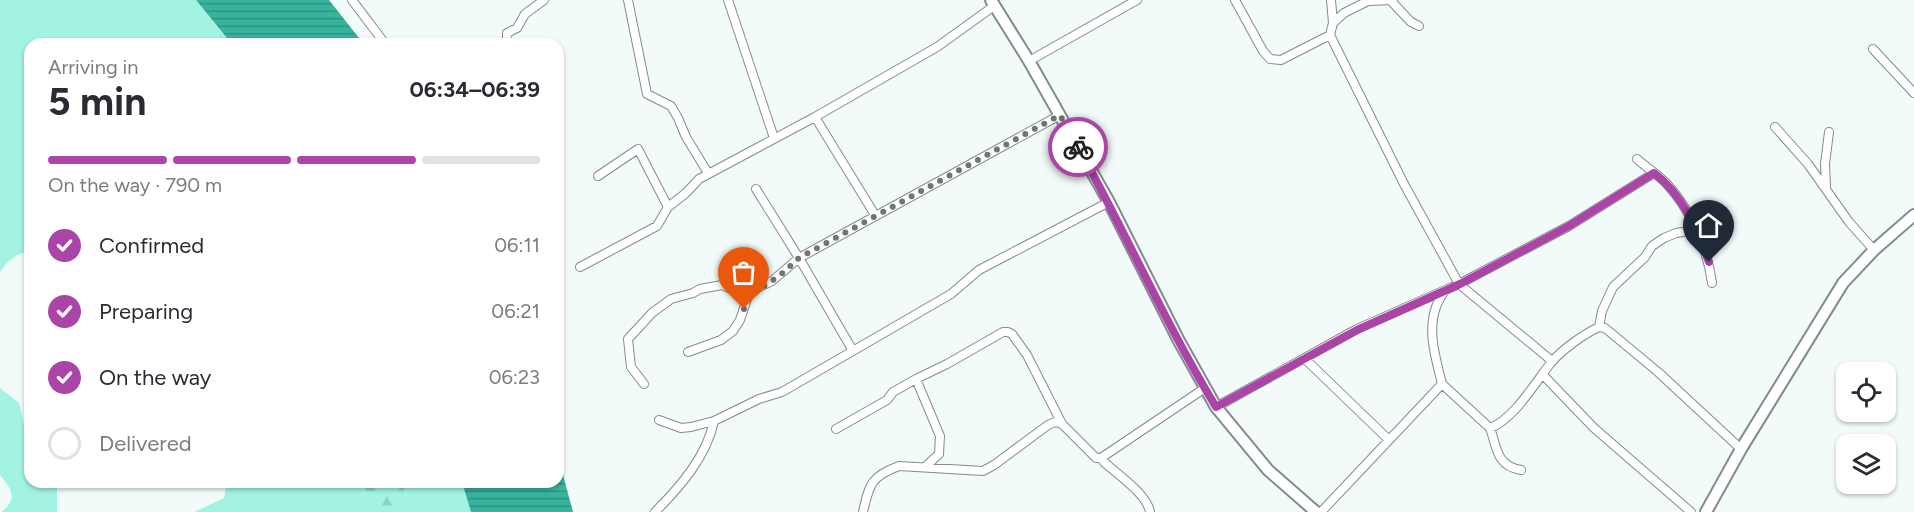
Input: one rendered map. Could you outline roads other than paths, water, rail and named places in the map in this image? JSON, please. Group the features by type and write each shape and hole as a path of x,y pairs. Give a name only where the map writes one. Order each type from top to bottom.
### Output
{"street":[{"path":"352,0 381,38"},
{"path":"507,38 507,33 517,28 525,14 544,0"},
{"path":"628,0 647,94 671,106 708,173"},
{"path":"728,0 774,138"},
{"path":"1029,61 1137,0"},
{"path":"1235,0 1263,51 1270,59 1281,60 1330,35"},
{"path":"1331,0 1333,23 1330,35 1402,180 1460,284 1552,362"},
{"path":"1333,23 1344,12 1368,1 1392,0 1405,17 1419,26"},
{"path":"580,267 657,226 668,207 708,173 815,117 937,47 992,3 1029,61 1109,202 1179,341 1216,407 1268,470 1316,512"},
{"path":"1873,49 1914,93"},
{"path":"688,352 721,340 733,331 740,320 748,296 759,287 772,281 799,258 1060,115"},
{"path":"815,117 875,216"},
{"path":"1776,127 1826,187 1849,222 1874,250"},
{"path":"1826,187 1825,164 1829,132"},
{"path":"598,176 638,149 668,207"},
{"path":"1637,159 1677,195 1697,230 1709,262 1712,283"},
{"path":"1216,407 1357,330 1460,284 1569,226 1654,173"},
{"path":"756,189 853,351"},
{"path":"659,420 681,428 691,427 714,421 759,399 782,392 951,294 979,270 1109,202"},
{"path":"1706,512 1741,449 1843,284 1874,250 1914,215"},
{"path":"1599,327 1602,311 1613,287 1645,257 1652,246 1664,238 1697,230"},
{"path":"644,384 631,367 628,339 652,313 671,299 722,285 748,296"},
{"path":"1445,290 1435,308 1433,337 1434,352 1442,384 1490,428 1497,453 1502,460 1512,469 1521,470"},
{"path":"1490,428 1500,424 1552,362 1585,334 1599,327 1605,328 1658,372 1741,449"},
{"path":"836,429 886,400 893,392 916,378 947,364 1003,332 1012,334 1027,356 1062,424 1096,458 1101,458 1205,388"},
{"path":"1304,358 1389,440"},
{"path":"1543,375 1594,428 1691,512"},
{"path":"916,378 940,436 939,454 924,468"},
{"path":"1321,512 1442,384"},
{"path":"656,512 700,457 712,433 714,421"},
{"path":"863,512 868,488 876,478 888,470 899,466 983,471 1048,425 1055,422 1062,424"},
{"path":"1101,458 1142,496 1149,504 1150,512"}]}
